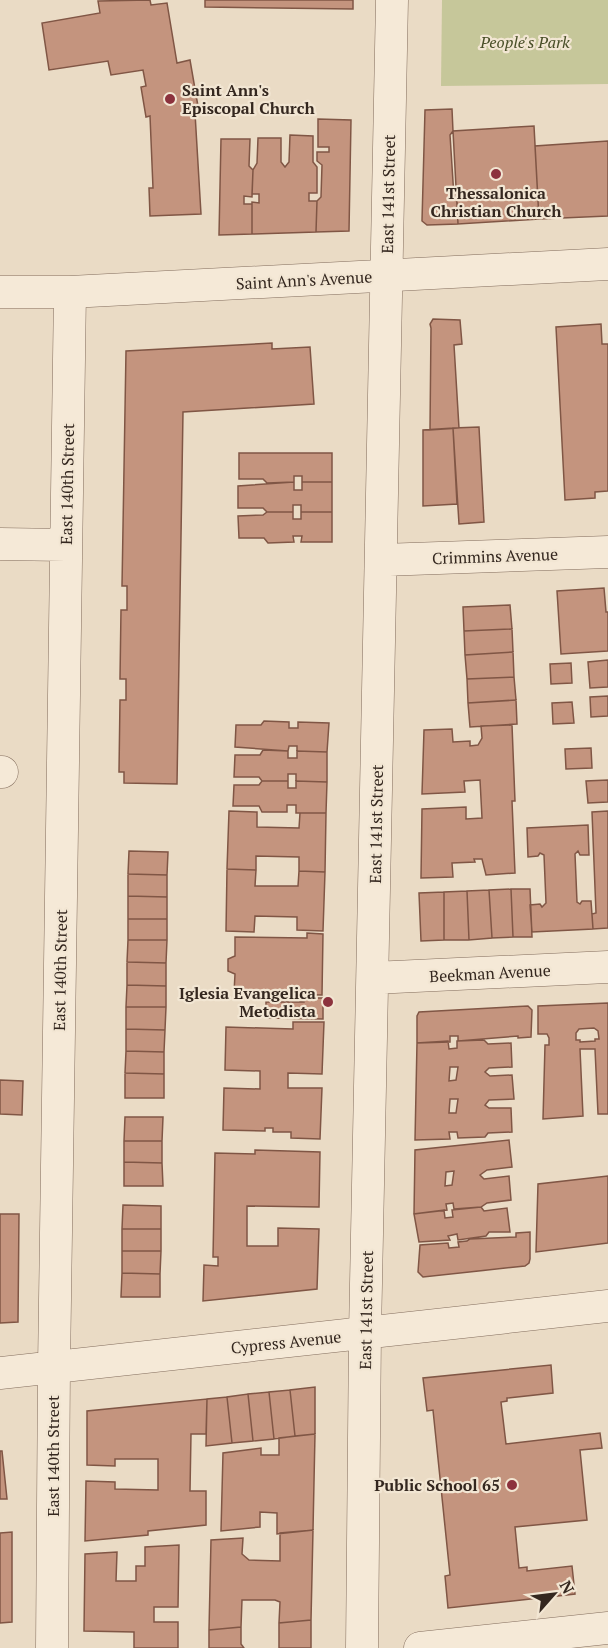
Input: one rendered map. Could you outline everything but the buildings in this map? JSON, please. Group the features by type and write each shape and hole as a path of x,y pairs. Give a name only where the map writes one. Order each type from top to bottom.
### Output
{"street":[{"name":"East 141st Street","path":"362,1648 365,1333 392,0"},
{"name":"Saint Ann's Avenue","path":"0,292 70,292 608,264"},
{"name":"East 140th Street","path":"52,1648 70,292"},
{"path":"0,544 66,545"},
{"name":"Crimmins Avenue","path":"382,560 608,552"},
{"name":"Beekman Avenue","path":"373,978 608,967"},
{"name":"Cypress Avenue","path":"0,1373 608,1306"},
{"path":"420,1648 608,1629"}],"green space":[{"name":"People's Park","path":"442,0 608,0 608,84 441,86"}],"place":[{"name":"Saint Ann's Episcopal Church","path":"170,99"},
{"name":"Thessalonica Christian Church","path":"496,174"},
{"name":"Iglesia Evangelica Metodista","path":"328,1002"},
{"name":"Public School 65","path":"512,1485"}]}
